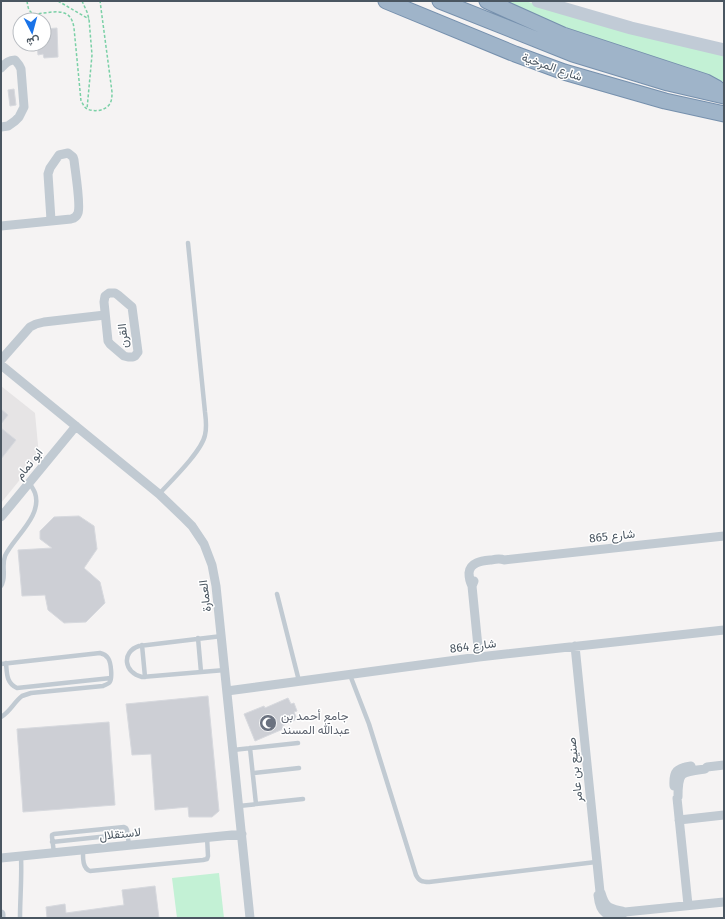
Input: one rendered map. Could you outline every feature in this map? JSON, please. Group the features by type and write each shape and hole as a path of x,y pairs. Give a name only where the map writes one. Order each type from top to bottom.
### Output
{"highway":[{"name":"شارع المرخية","path":"386,1 515,54 564,72 665,101 724,114"},
{"name":"شارع المرخية","path":"440,1 573,54 668,83 724,95"},
{"path":"487,1 563,35 706,82 720,89 724,95"}],"main road":[{"path":"538,1 567,6 631,28 724,50"}],"street":[{"path":"1,68 10,61 15,60 19,64 21,70 24,107 19,117 15,121 8,126 1,127"},
{"path":"1,226 74,218 77,215 79,212 79,207 74,160 68,153 59,154 48,170 51,220"},
{"name":"القرن","path":"109,293 115,293 132,307 138,352 135,356 130,358 124,356 110,344 108,341 105,315 104,299 109,293"},
{"name":"القرن","path":"1,360 26,331 36,324 105,315"},
{"name":"العمارة","path":"1,364 158,494 192,526 209,554 215,576 222,636 250,918"},
{"name":"ابو تمام","path":"1,517 76,426"},
{"name":"شارع 865","path":"479,657 472,586 475,573 480,567 504,560 724,536"},
{"name":"شارع 864","path":"227,692 479,657 724,630"},
{"name":"صنيع بن عامر","path":"575,646 596,862 600,892 606,904 613,909 624,912 724,902"},
{"path":"688,905 677,798 675,797 674,773 683,767 699,765 705,765 707,767 724,765"},
{"path":"679,820 724,815"},
{"name":"لاستقلال","path":"1,858 242,834"}],"lane":[{"path":"158,494 193,456 205,435 205,412 188,243"},
{"path":"1,586 4,579 3,566 5,557 35,510 35,494 29,482"},
{"path":"277,594 300,681"},
{"path":"222,636 135,647 130,651 127,657 127,664 132,673 145,677 225,670"},
{"path":"198,638 201,672"},
{"path":"142,645 145,677"},
{"path":"1,717 10,711 21,697 31,693 103,686 110,682 111,678 110,661 106,656 100,653 4,664 9,682 14,687 20,688 111,678"},
{"path":"350,675 369,724 416,875 419,879 423,882 428,882 596,862"},
{"path":"20,688 21,697"},
{"path":"233,750 298,743"},
{"path":"250,748 256,804"},
{"path":"253,773 299,768"},
{"path":"239,806 303,799"},
{"path":"54,853 52,836 54,834 124,827 127,828 129,845"},
{"path":"52,842 128,834"},
{"path":"83,850 85,868 90,871 203,860 208,856 207,837"},
{"path":"20,918 21,856"}],"path":[{"path":"27,1 31,13 61,12 67,13 70,17 73,22 81,101 87,109 93,110 105,108 109,105 112,99 100,1"},
{"path":"58,1 89,19"},
{"path":"82,1 89,19 92,55 87,109"}],"shaded area":[{"path":"1,386 35,413 39,456 1,503"}],"green space":[{"path":"498,1 525,1 626,30 724,53 724,82 637,57"},
{"path":"219,873 224,918 177,918 172,878"}],"building":[{"path":"52,28 57,28 58,57 44,58 43,54 38,55 38,52 52,52"},
{"path":"14,89 16,105 10,106 8,90"},
{"path":"1,409 8,415 1,424"},
{"path":"1,428 16,440 1,459"},
{"path":"79,516 94,526 97,549 84,568 100,582 105,603 86,622 64,623 48,610 45,595 22,596 18,550 52,548 40,539 40,531 54,517"},
{"path":"208,696 219,811 212,817 189,817 188,807 155,810 151,754 132,755 126,704"},
{"name":"جامع أحمد بن عبدالله المسند","path":"288,698 291,704 294,703 297,711 294,712 297,719 282,726 283,729 255,741 244,714 264,706 265,708"},
{"path":"109,722 115,805 23,812 17,729"},
{"path":"155,886 159,918 47,918 46,907 65,904 66,913 124,905 122,890"}],"place":[{"name":"جامع أحمد بن عبدالله المسند","path":"268,723"}]}
